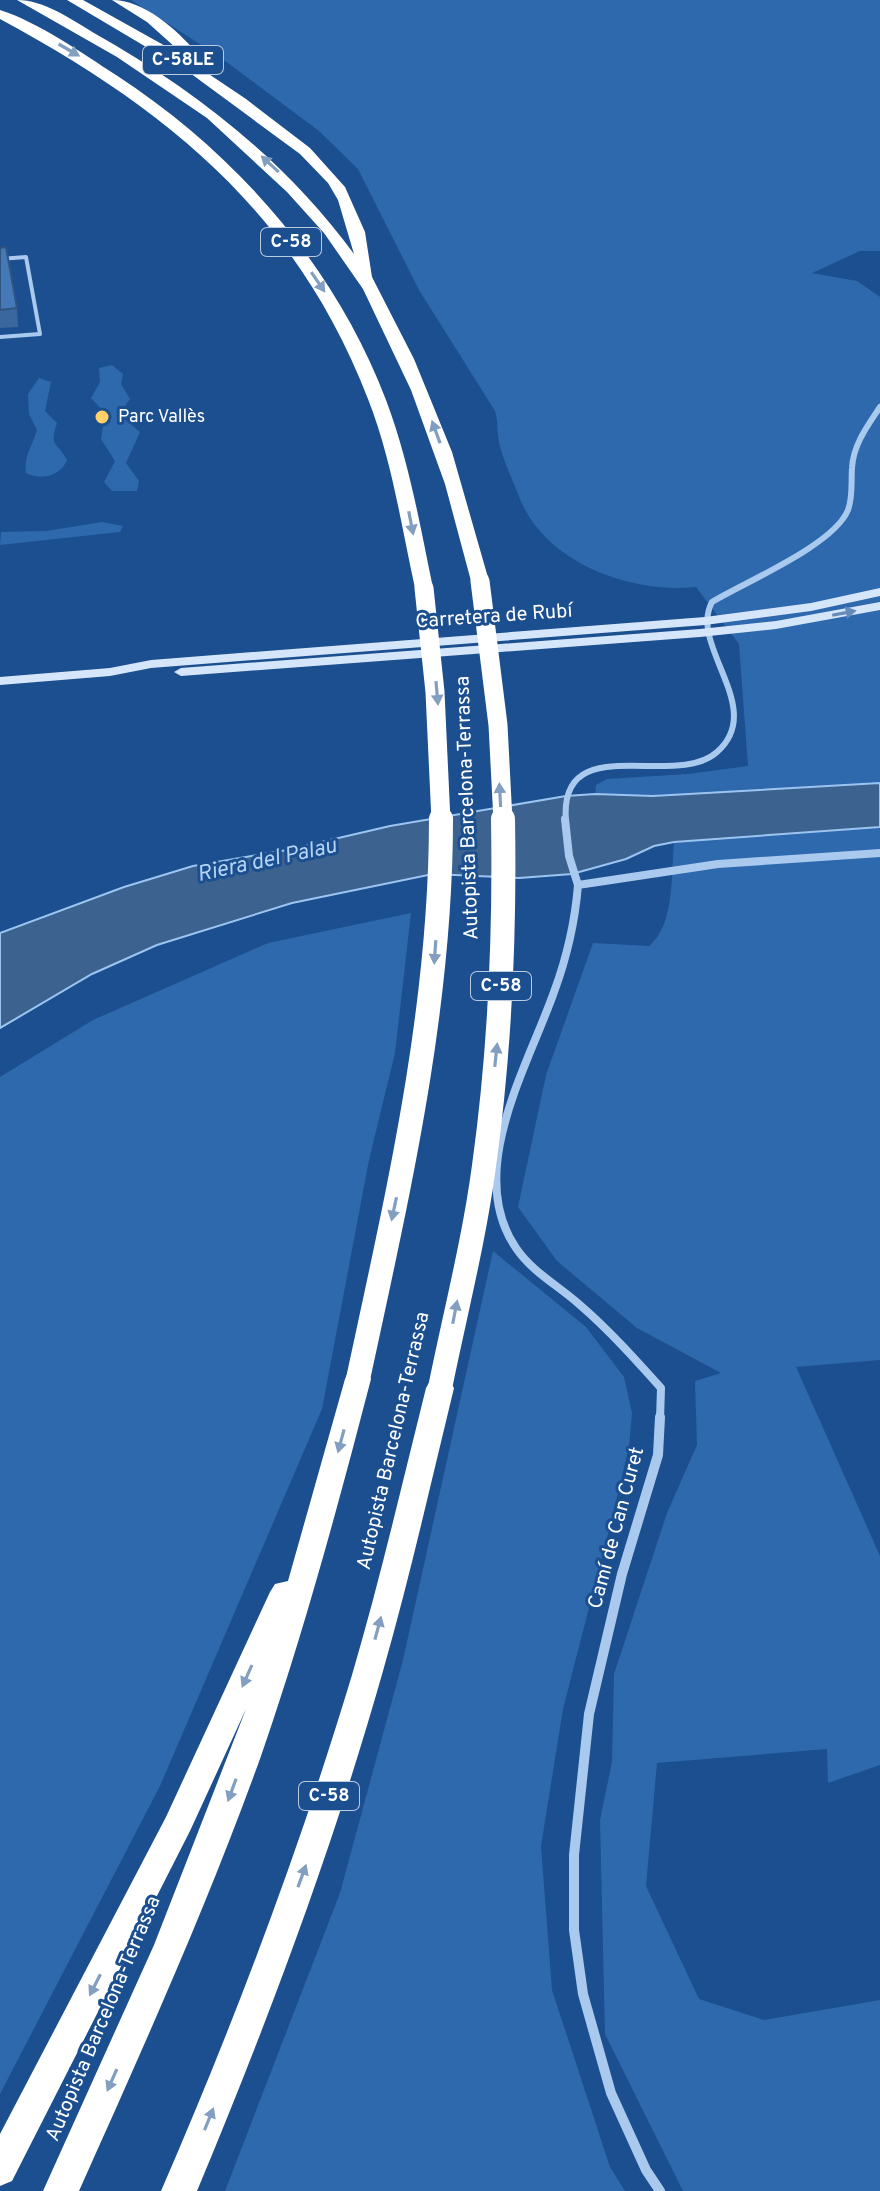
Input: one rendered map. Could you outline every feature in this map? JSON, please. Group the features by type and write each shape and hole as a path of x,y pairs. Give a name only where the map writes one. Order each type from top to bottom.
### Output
{"highway":[{"name":"Autopista Barcelona-Terrassa","path":"23,0 133,58 233,130 281,174 365,278 417,379 462,505 494,658 503,857 501,1008 484,1168 440,1388 357,1709 313,1845 246,2028 179,2191"},
{"name":"C-58LE","path":"73,0 171,52 284,134 338,187 360,233 365,278"},
{"path":"118,0 152,19 207,67 274,115 284,134"},
{"name":"Autopista Barcelona-Terrassa","path":"0,14 88,61 150,101 243,183 281,229 327,296 370,385 402,478 424,588 441,739 441,843 431,1006 405,1158 358,1379 325,1503 267,1693 221,1820 148,2000 61,2191"},
{"path":"0,2169 179,1822 325,1503"}],"main road":[{"path":"708,626 790,615 811,607 880,592"},
{"name":"Carretera de Rubí","path":"0,681 110,672 165,663 544,633 587,634 776,625 880,606"},
{"name":"Carretera de Rubí","path":"110,672 150,675 708,626"}],"street":[{"path":"880,407 858,443 847,514 837,526 792,557 712,602 706,613 733,711 730,737 711,756 694,762 606,768 575,779 567,791 564,805 568,861 578,885 718,864 880,853"},
{"name":"Camí de Can Curet","path":"578,885 572,937 550,1004 521,1069 502,1136 498,1169 505,1229 516,1249 612,1333 661,1388 658,1455 622,1574 589,1714 574,1855 574,1930 583,1994 611,2093 646,2170 660,2191"}],"lane":[{"path":"0,259 26,257 40,334 0,337"}],"shaded area":[{"path":"131,0 880,0 880,251 860,251 812,273 857,281 880,297 880,783 595,799 596,785 607,779 688,774 748,766 739,644 696,587 670,588 617,579 567,555 547,538 530,518 518,494 503,457 495,411 419,290 358,169 319,131 220,57"},
{"path":"112,365 123,374 121,384 130,399 122,410 122,417 140,432 126,463 139,481 137,491 112,491 104,482 115,461 101,439 105,413 91,398 100,382 99,368"},
{"path":"39,378 51,382 45,411 57,423 54,441 67,460 60,470 44,477 26,473 25,467 37,430 29,414 28,394"},
{"path":"102,522 123,526 120,532 0,545 1,532 46,531"},
{"path":"880,827 880,1360 796,1367 880,1556 880,1765 828,1783 827,1749 657,1763 646,1886 699,1999 764,2020 880,2000 880,2191 683,2191 605,2034 600,1820 612,1762 614,1674 667,1513 697,1445 695,1381 721,1373 637,1328 557,1261 518,1207 546,1075 593,943 649,946 657,937 668,912 674,842"},
{"path":"411,913 395,1053 369,1160 322,1409 160,1786 0,2094 0,1077 93,1020 268,943"},
{"path":"493,1251 586,1327 624,1377 632,1413 629,1447 563,1709 541,1846 552,1990 610,2167 625,2191 225,2191 340,1893 403,1660"}],"water":[{"name":"Riera del Palau","path":"880,783 880,827 674,842 572,874 519,878 433,874 292,903 157,945 92,974 0,1028 0,933 124,887 193,866 287,850 390,826 566,796 653,796"}],"building":[{"path":"6,247 17,308 0,310 0,248"}],"place":[{"name":"Parc Vallès","path":"102,417"}]}
